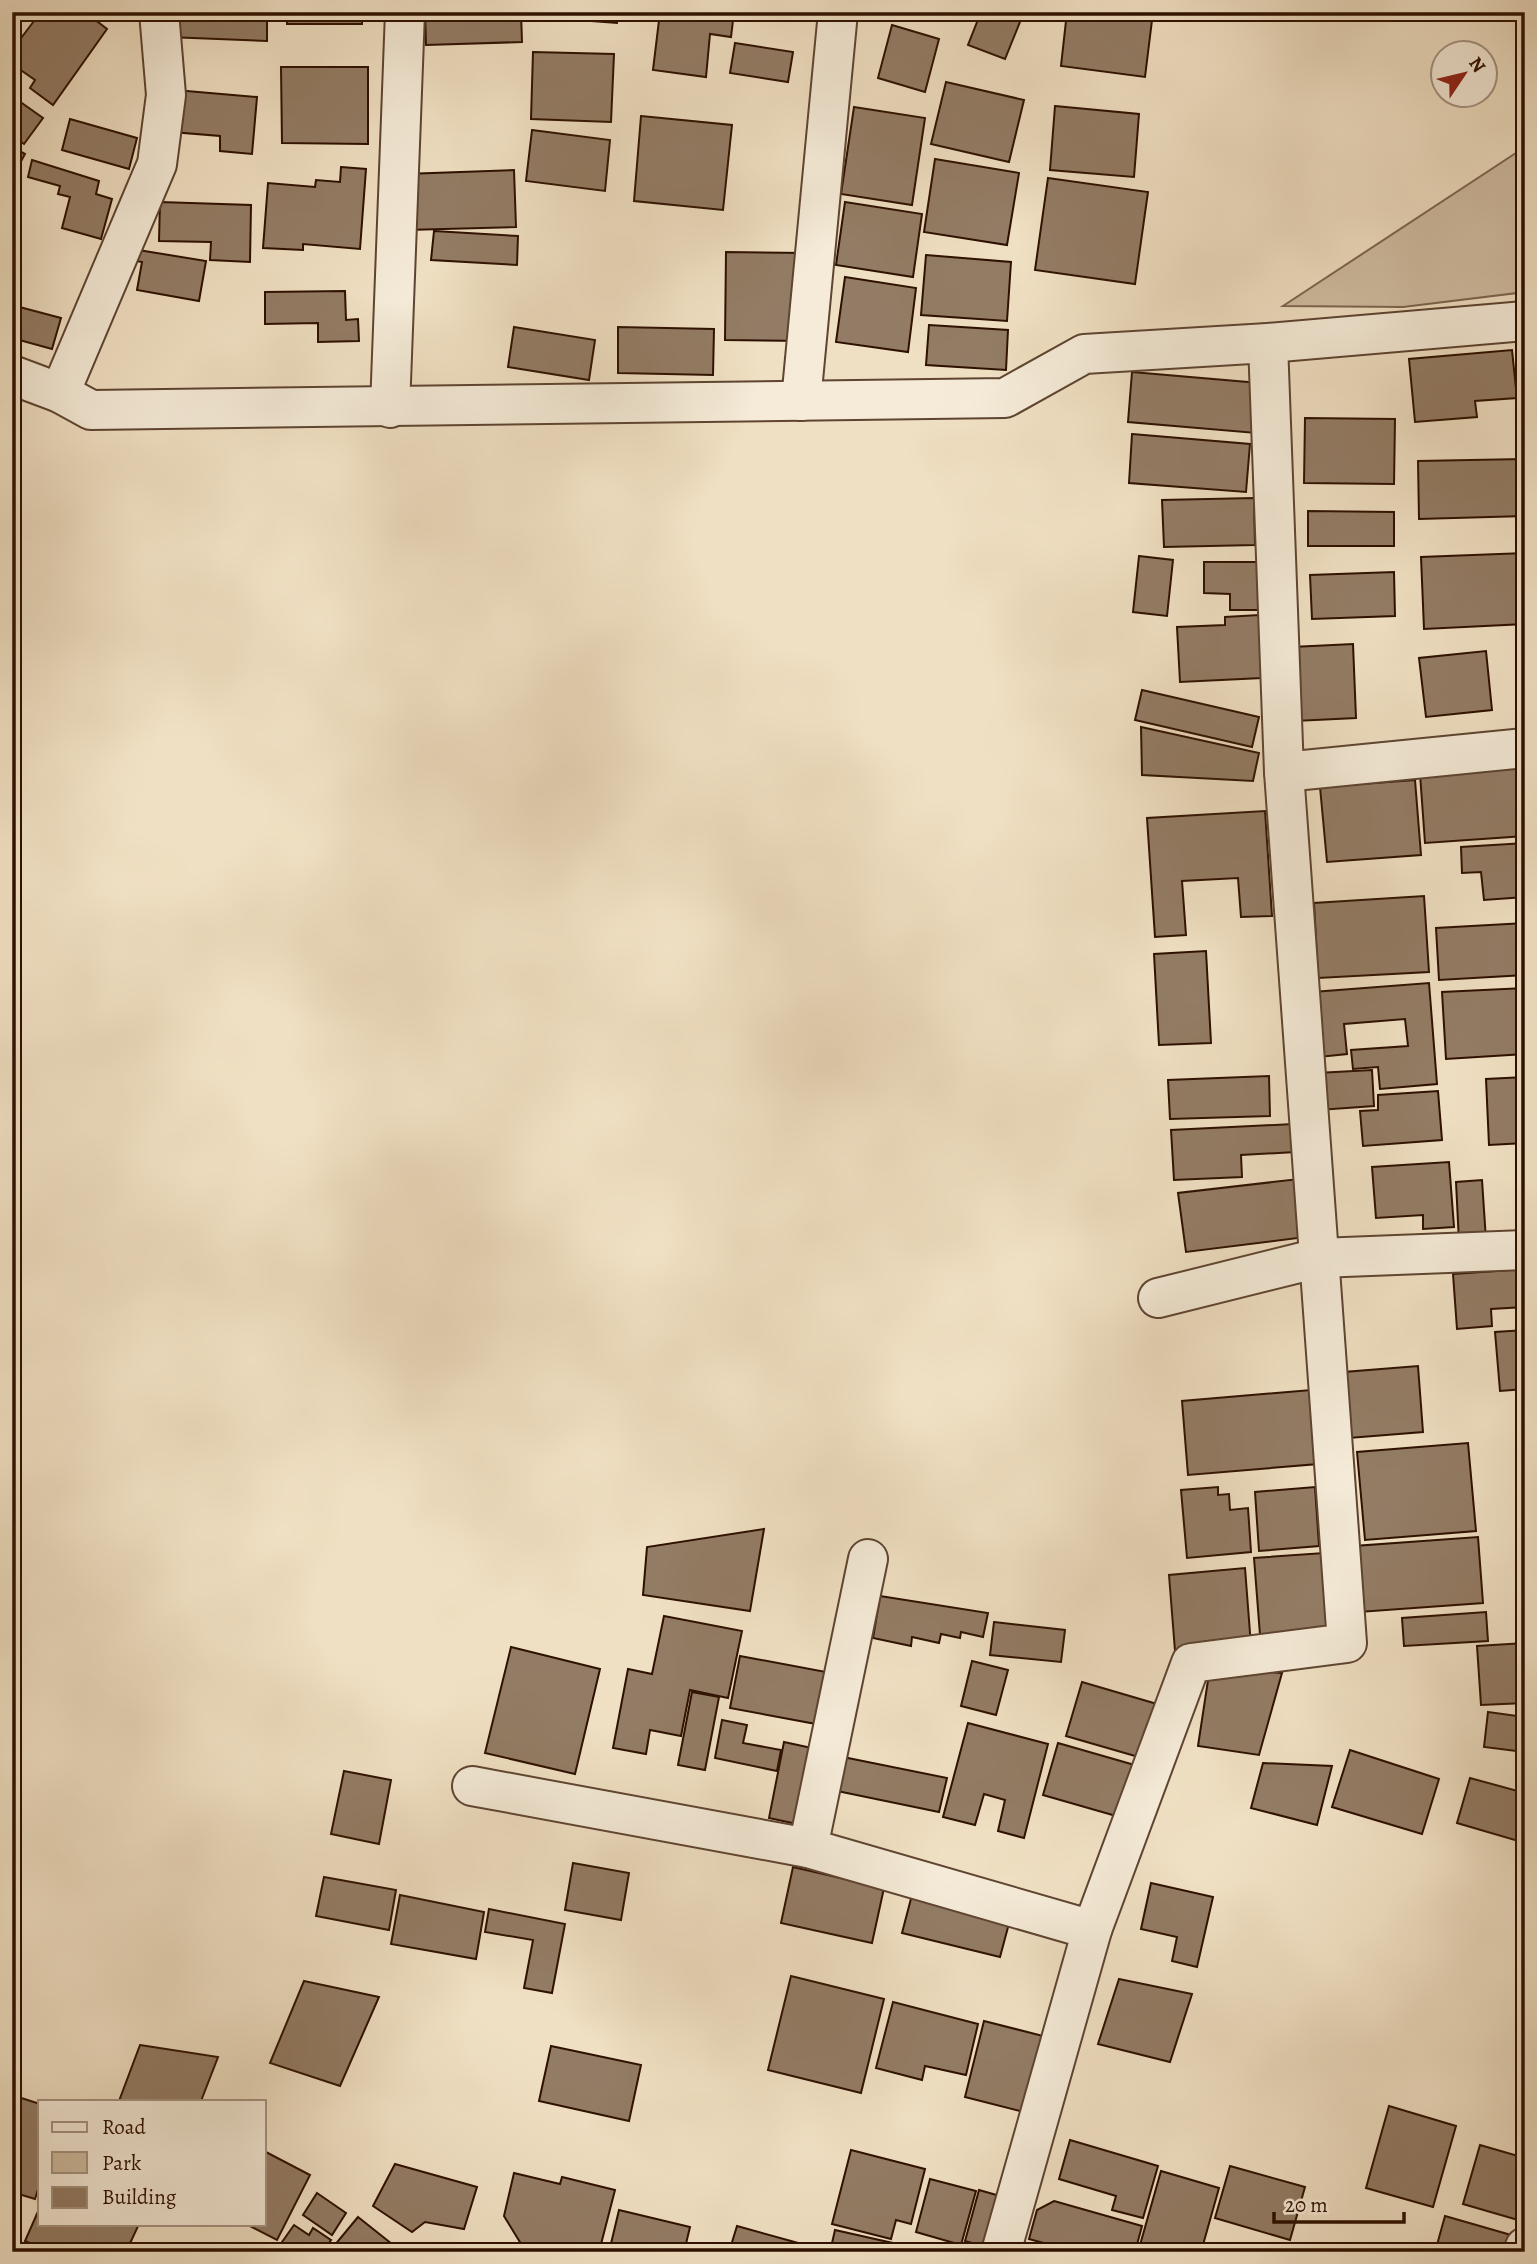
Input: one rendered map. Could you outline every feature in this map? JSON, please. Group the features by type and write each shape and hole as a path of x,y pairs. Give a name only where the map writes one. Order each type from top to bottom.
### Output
{"street":[{"path":"60,393 157,164 166,94 159,12"},
{"path":"390,408 405,12"},
{"path":"801,401 838,12"},
{"path":"12,375 60,393 91,410 1005,398 1084,354 1268,344 1525,321"},
{"path":"1001,2252 1092,1930 1191,1663 1347,1643 1284,772 1268,344"},
{"path":"1284,772 1525,748"},
{"path":"1158,1298 1319,1258 1525,1250"},
{"path":"808,1848 868,1559"},
{"path":"472,1786 808,1848 1092,1930"}],"green space":[{"path":"1525,147 1525,292 1403,307 1283,306"}],"building":[{"path":"31,12 85,12 107,29 53,105 30,88 35,80 12,64 12,50 37,17"},
{"path":"168,12 267,12 267,41 168,37"},
{"path":"287,12 362,12 362,24 287,24"},
{"path":"425,12 521,12 522,42 426,45"},
{"path":"538,12 618,12 617,23 538,17"},
{"path":"660,12 734,12 731,37 710,34 706,77 653,70"},
{"path":"981,12 1024,12 1005,59 968,45"},
{"path":"1067,12 1153,12 1145,77 1061,66"},
{"path":"892,25 939,39 925,92 878,78"},
{"path":"735,43 793,52 788,82 730,73"},
{"path":"533,52 614,54 611,122 531,119"},
{"path":"281,67 368,67 368,144 282,143"},
{"path":"946,82 1024,100 1009,162 931,144"},
{"path":"175,90 257,97 252,154 220,151 220,136 172,132"},
{"path":"12,96 43,118 24,144 12,136"},
{"path":"1055,106 1139,114 1134,177 1050,170"},
{"path":"854,107 925,118 912,205 841,194"},
{"path":"641,116 732,125 723,210 634,201"},
{"path":"70,119 137,138 129,169 62,150"},
{"path":"532,130 610,140 605,191 526,181"},
{"path":"12,147 25,154 12,178"},
{"path":"935,159 1019,173 1007,245 924,232"},
{"path":"32,160 99,181 96,194 112,199 101,239 62,228 70,197 58,194 60,186 28,177"},
{"path":"341,167 366,169 360,249 303,244 303,250 263,248 268,183 315,187 316,180 340,182"},
{"path":"514,170 516,227 407,230 405,174"},
{"path":"1048,178 1148,192 1135,284 1035,270"},
{"path":"160,202 251,205 250,262 210,260 211,242 159,241"},
{"path":"845,202 922,214 913,277 836,265"},
{"path":"434,231 518,236 517,265 431,260"},
{"path":"132,249 206,261 199,301 137,290 142,262 130,260"},
{"path":"726,252 805,253 804,341 725,340"},
{"path":"926,255 1011,262 1007,321 921,315"},
{"path":"845,277 916,288 908,352 836,342"},
{"path":"345,291 346,320 358,319 359,341 318,342 318,323 265,324 265,292"},
{"path":"12,305 61,318 52,349 12,338"},
{"path":"929,325 1008,330 1006,370 926,365"},
{"path":"514,327 595,340 589,380 508,367"},
{"path":"618,327 714,329 713,375 618,373"},
{"path":"1512,350 1517,398 1475,401 1477,417 1415,422 1409,359"},
{"path":"1132,372 1259,383 1256,433 1128,422"},
{"path":"1305,418 1395,419 1394,484 1304,483"},
{"path":"1132,434 1250,444 1246,492 1129,483"},
{"path":"1523,459 1525,516 1419,519 1418,461"},
{"path":"1254,498 1255,545 1164,547 1162,500"},
{"path":"1308,511 1394,512 1394,546 1308,546"},
{"path":"1525,553 1525,624 1424,629 1421,557"},
{"path":"1139,556 1173,560 1167,616 1133,612"},
{"path":"1204,562 1259,562 1259,610 1230,610 1230,594 1204,593"},
{"path":"1394,572 1395,616 1312,619 1310,575"},
{"path":"1259,615 1262,678 1180,682 1177,627 1225,625 1225,617"},
{"path":"1353,644 1356,718 1295,721 1292,647"},
{"path":"1486,651 1492,710 1426,717 1419,658"},
{"path":"1142,690 1259,717 1252,747 1135,720"},
{"path":"1141,727 1259,753 1253,781 1142,775"},
{"path":"1525,767 1525,836 1425,843 1420,774"},
{"path":"1415,780 1421,855 1327,862 1320,787"},
{"path":"1265,811 1272,916 1241,917 1238,878 1182,881 1186,935 1155,937 1147,818"},
{"path":"1525,843 1525,897 1484,900 1481,872 1462,873 1461,847"},
{"path":"1424,896 1429,972 1318,978 1314,903"},
{"path":"1525,923 1525,975 1439,980 1436,928"},
{"path":"1206,951 1211,1043 1159,1045 1154,954"},
{"path":"1429,983 1437,1084 1380,1089 1378,1067 1353,1069 1351,1050 1408,1046 1405,1019 1344,1024 1347,1054 1319,1057 1313,992"},
{"path":"1525,988 1525,1054 1446,1059 1442,992"},
{"path":"1372,1070 1374,1106 1319,1110 1317,1073"},
{"path":"1269,1076 1270,1116 1170,1119 1168,1080"},
{"path":"1525,1077 1525,1143 1489,1145 1486,1079"},
{"path":"1438,1091 1442,1140 1363,1146 1360,1111 1378,1110 1378,1095"},
{"path":"1293,1124 1295,1152 1241,1155 1242,1177 1174,1180 1171,1130"},
{"path":"1449,1162 1454,1227 1423,1229 1423,1215 1376,1218 1372,1167"},
{"path":"1299,1179 1306,1237 1186,1252 1178,1193"},
{"path":"1482,1180 1486,1240 1459,1242 1456,1182"},
{"path":"1525,1269 1525,1307 1491,1309 1492,1326 1457,1329 1453,1274"},
{"path":"1525,1330 1525,1389 1500,1391 1495,1332"},
{"path":"1418,1366 1423,1432 1349,1438 1344,1372"},
{"path":"1311,1390 1318,1464 1188,1475 1182,1401"},
{"path":"1468,1443 1476,1531 1365,1540 1357,1452"},
{"path":"1218,1487 1218,1495 1229,1494 1230,1510 1248,1508 1251,1552 1187,1558 1181,1490"},
{"path":"1315,1487 1319,1546 1259,1551 1255,1492"},
{"path":"764,1529 750,1611 643,1595 647,1547"},
{"path":"1478,1537 1483,1603 1359,1612 1354,1546"},
{"path":"1324,1553 1330,1629 1260,1635 1254,1558"},
{"path":"1245,1568 1251,1646 1175,1651 1169,1575"},
{"path":"880,1596 988,1613 983,1637 961,1632 960,1638 941,1634 939,1643 912,1637 911,1646 873,1638"},
{"path":"1486,1612 1488,1641 1404,1646 1402,1618"},
{"path":"664,1616 742,1631 728,1698 690,1690 681,1736 650,1730 646,1754 613,1748 628,1669 652,1674"},
{"path":"994,1622 1065,1630 1061,1662 990,1655"},
{"path":"1525,1643 1525,1703 1481,1705 1477,1646"},
{"path":"511,1647 600,1669 575,1774 485,1753"},
{"path":"740,1656 826,1672 816,1724 730,1708"},
{"path":"972,1661 1008,1670 996,1715 961,1706"},
{"path":"1210,1667 1282,1673 1259,1755 1198,1746"},
{"path":"1082,1682 1157,1704 1142,1758 1066,1736"},
{"path":"692,1692 719,1697 705,1770 678,1765"},
{"path":"1488,1712 1525,1717 1525,1752 1484,1747"},
{"path":"722,1720 747,1725 743,1743 781,1750 777,1771 715,1758"},
{"path":"968,1723 1048,1744 1024,1838 998,1831 1005,1800 984,1794 975,1825 943,1817"},
{"path":"784,1742 821,1750 806,1826 769,1818"},
{"path":"1058,1743 1138,1766 1123,1818 1043,1795"},
{"path":"1350,1750 1439,1779 1422,1834 1332,1807"},
{"path":"843,1757 947,1778 939,1812 837,1791"},
{"path":"1263,1763 1332,1766 1317,1825 1251,1808"},
{"path":"344,1771 391,1780 379,1844 331,1834"},
{"path":"1470,1778 1525,1793 1525,1843 1457,1823"},
{"path":"573,1863 629,1873 621,1920 565,1910"},
{"path":"793,1867 884,1888 872,1943 781,1923"},
{"path":"324,1877 396,1890 389,1930 316,1916"},
{"path":"1151,1883 1213,1897 1197,1967 1172,1961 1177,1937 1141,1929"},
{"path":"913,1891 1011,1916 1000,1957 902,1933"},
{"path":"400,1895 484,1912 476,1959 391,1944"},
{"path":"489,1909 565,1924 552,1993 524,1988 533,1940 485,1932"},
{"path":"1525,1943 1525,1974 1516,1972"},
{"path":"791,1976 884,1999 861,2093 768,2070"},
{"path":"1119,1979 1192,1994 1170,2062 1098,2044"},
{"path":"304,1981 379,1997 340,2086 270,2063"},
{"path":"893,2002 978,2024 966,2075 925,2066 922,2080 876,2068"},
{"path":"984,2021 1047,2037 1028,2113 965,2097"},
{"path":"140,2045 218,2057 201,2100 119,2100"},
{"path":"551,2046 641,2065 629,2121 539,2101"},
{"path":"12,2095 38,2103 38,2189 35,2199 12,2192"},
{"path":"1389,2106 1456,2126 1433,2207 1366,2188"},
{"path":"1070,2140 1158,2166 1143,2218 1112,2210 1116,2196 1059,2179"},
{"path":"1480,2145 1525,2158 1525,2198 1518,2220 1463,2204"},
{"path":"851,2150 925,2169 911,2224 896,2220 891,2239 832,2224"},
{"path":"266,2152 310,2175 277,2240 250,2226 266,2226"},
{"path":"395,2164 477,2187 464,2229 425,2222 412,2232 373,2206"},
{"path":"1230,2166 1305,2187 1290,2240 1215,2218"},
{"path":"1161,2171 1219,2188 1201,2252 1138,2252"},
{"path":"514,2173 560,2184 562,2177 615,2190 599,2252 526,2252 504,2216"},
{"path":"930,2179 976,2191 961,2245 916,2232"},
{"path":"979,2190 1007,2198 993,2249 965,2241"},
{"path":"317,2193 346,2213 332,2235 303,2215"},
{"path":"1054,2201 1142,2226 1135,2252 1056,2252 1058,2247 1029,2239 1037,2210"},
{"path":"619,2210 690,2227 684,2252 609,2252"},
{"path":"38,2212 38,2226 138,2226 126,2252 49,2252 25,2241"},
{"path":"1445,2216 1518,2237 1514,2252 1435,2252"},
{"path":"358,2217 402,2252 329,2252"},
{"path":"294,2225 309,2235 313,2228 331,2240 323,2252 275,2252"},
{"path":"737,2226 820,2249 819,2252 729,2252"},
{"path":"835,2230 933,2252 830,2252"}]}
